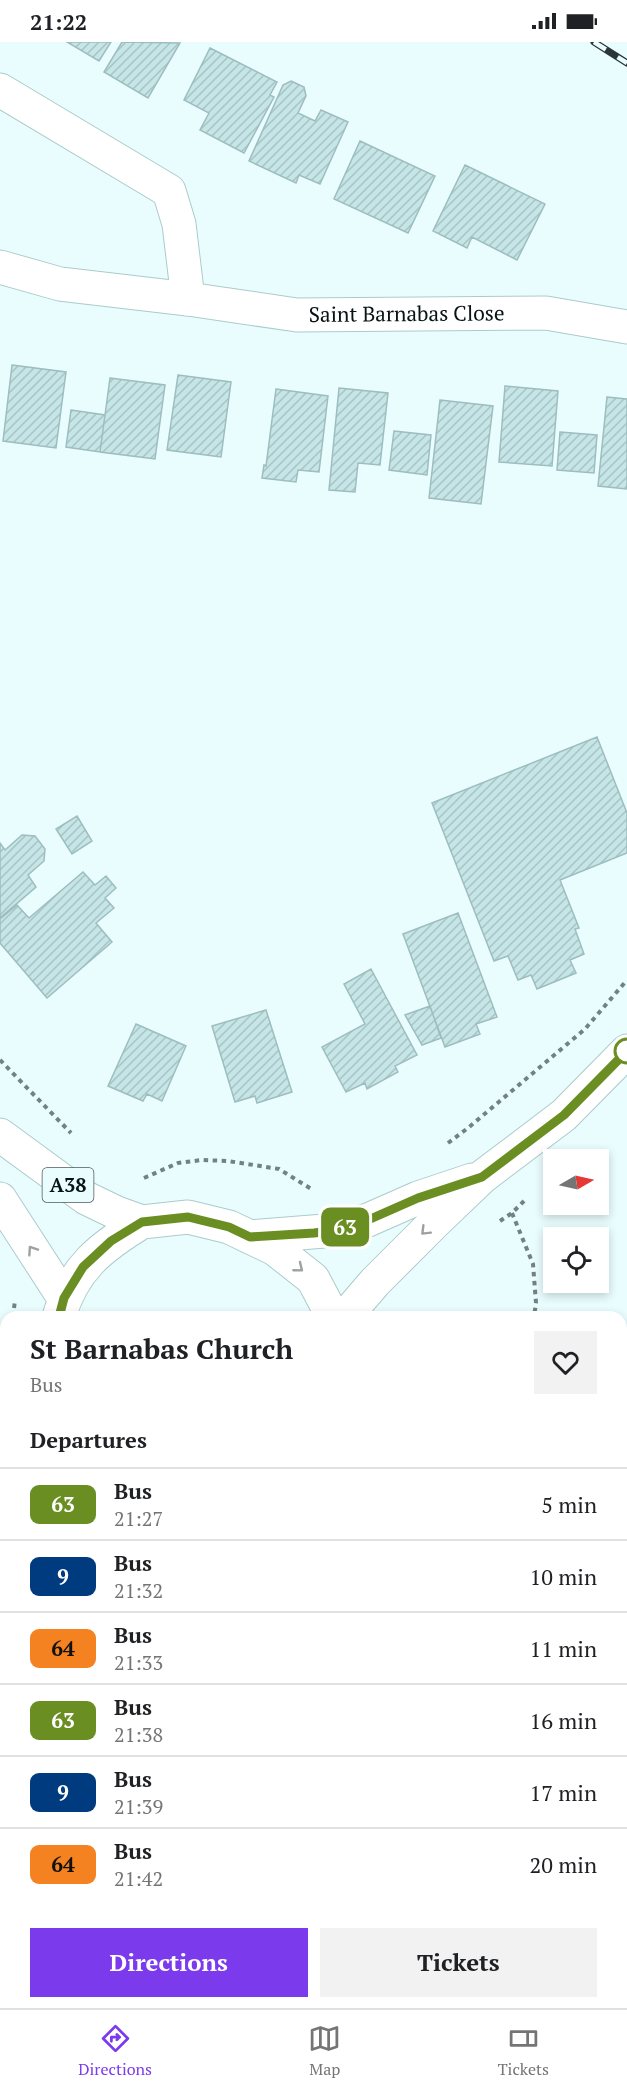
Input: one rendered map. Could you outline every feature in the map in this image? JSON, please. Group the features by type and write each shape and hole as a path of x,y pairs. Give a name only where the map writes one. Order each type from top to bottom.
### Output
{"main road":[{"path":"0,90 169,191 179,224 188,299"},
{"name":"Saint Barnabas Close","path":"0,267 60,284 297,315 546,313 627,327"},
{"path":"350,1311 395,1261 482,1177 564,1115 627,1051"},
{"name":"A38","path":"0,1135 86,1198 142,1222"},
{"path":"250,1237 337,1230 368,1220 418,1198 482,1177"},
{"name":"A38","path":"0,1199 62,1308"},
{"name":"A38","path":"62,1308 83,1267 111,1241 142,1222 188,1217 229,1227 275,1249 313,1279 330,1311"}],"path":[{"path":"440,1148 468,1128 585,1029 627,980"},
{"path":"0,1060 72,1133"},
{"path":"141,1179 178,1163 201,1160 228,1161 279,1169 312,1190 323,1190"},
{"path":"512,1213 533,1264 535,1311"}],"building":[{"path":"67,42 111,42 99,61"},
{"path":"122,42 180,43 148,98 104,72"},
{"path":"210,48 277,82 270,95 274,97 244,153 200,130 209,113 184,100"},
{"path":"291,81 304,87 306,96 298,113 315,121 321,110 348,122 320,184 299,175 296,183 249,161 283,85"},
{"path":"360,141 435,176 408,233 334,199"},
{"path":"465,165 545,204 517,260 472,237 467,248 433,231"},
{"path":"12,365 66,372 56,448 3,441"},
{"path":"178,375 231,382 221,457 167,450"},
{"path":"110,378 165,385 155,459 100,452"},
{"path":"505,386 558,391 552,466 499,462"},
{"path":"339,388 388,393 380,465 358,463 355,492 329,490"},
{"path":"276,389 328,396 319,472 298,470 296,482 262,478 264,465 266,466"},
{"path":"607,397 627,399 627,489 598,486"},
{"path":"440,400 493,406 481,504 429,498"},
{"path":"71,410 105,415 100,452 66,447"},
{"path":"394,431 431,435 427,475 389,470"},
{"path":"560,432 597,435 594,473 557,470"},
{"path":"597,737 627,813 627,853 560,880 579,928 575,929 584,954 570,960 576,973 537,989 531,975 518,980 508,956 494,961 432,803"},
{"path":"77,816 92,841 72,854 56,829"},
{"path":"22,835 35,836 45,849 44,861 28,875 36,887 0,918 0,843 5,850"},
{"path":"83,872 95,885 106,876 116,888 105,898 114,908 96,923 112,942 47,998 0,943 0,919 17,905 29,918"},
{"path":"458,913 497,1017 476,1024 480,1034 445,1047 403,934"},
{"path":"371,969 417,1055 395,1066 398,1072 367,1089 365,1083 346,1092 322,1047 365,1024 344,984"},
{"path":"430,1006 441,1038 422,1045 405,1015"},
{"path":"266,1010 292,1092 257,1103 255,1096 235,1102 212,1026"},
{"path":"136,1024 186,1046 162,1101 147,1094 143,1101 108,1086"}],"railway":[{"path":"594,42 627,63"}],"bus line":[{"name":"63","path":"61,1311 64,1298 83,1267 111,1241 142,1222 188,1217 229,1227 250,1237 337,1230 368,1220 418,1198 482,1177 564,1115 627,1051"}]}
